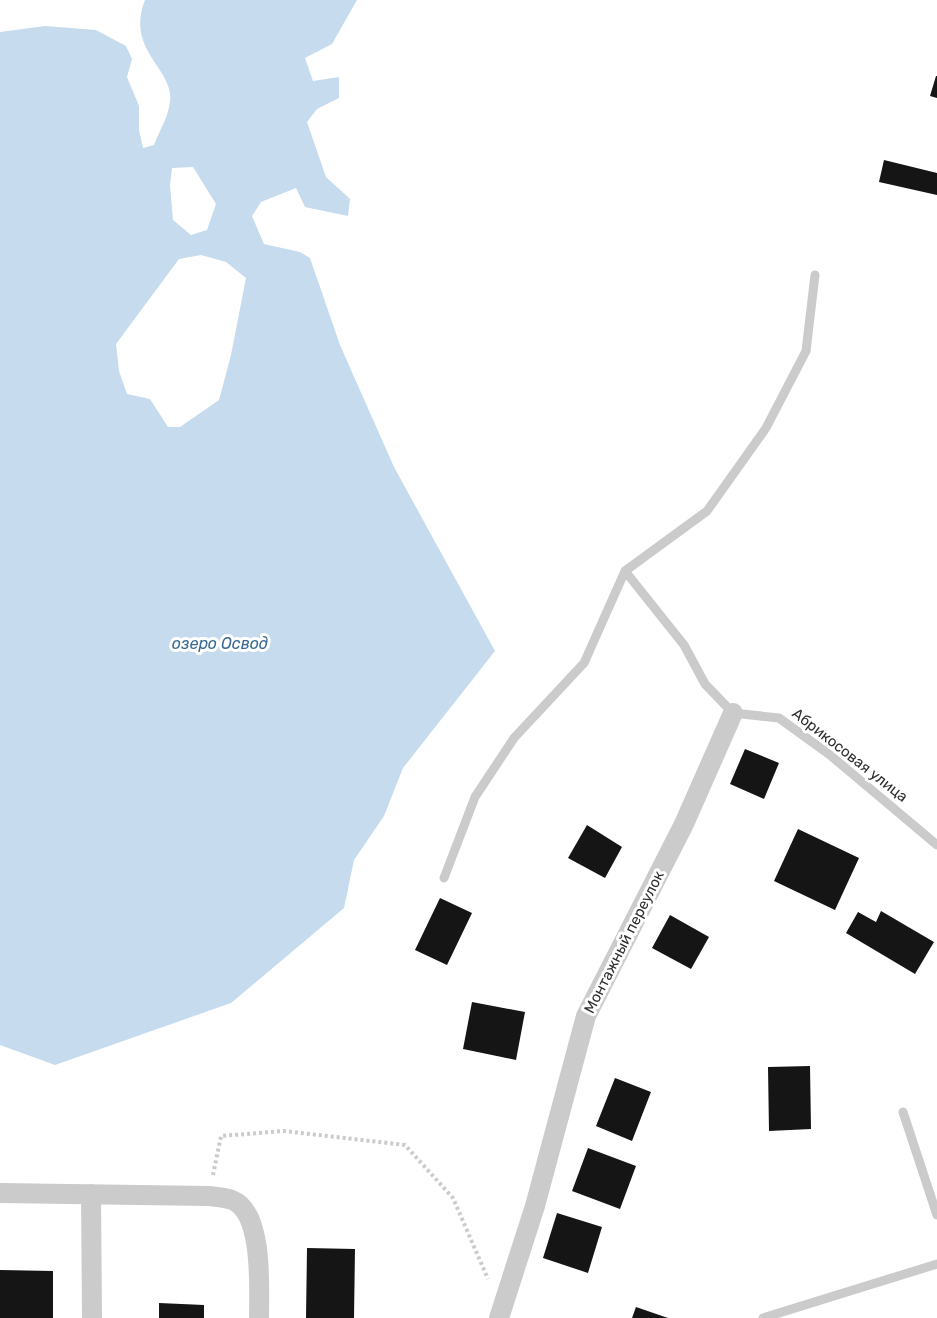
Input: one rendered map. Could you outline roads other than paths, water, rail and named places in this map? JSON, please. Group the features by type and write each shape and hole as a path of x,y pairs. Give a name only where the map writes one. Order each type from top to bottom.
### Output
{"street":[{"name":"Монтажный переулок","path":"500,1314 535,1206 586,1016 684,824 733,713"},
{"path":"0,1193 209,1196 234,1200 249,1214 256,1246 259,1318"},
{"path":"90,1194 92,1318"}],"lane":[{"path":"444,878 475,798 514,738 584,663 625,571 707,511 766,428 806,351 815,275"},
{"path":"625,571 684,645 705,684 733,713"},
{"name":"Абрикосовая улица","path":"733,713 779,718 830,755 937,845"},
{"path":"903,1112 937,1215"},
{"path":"763,1318 937,1264"}],"water":[{"name":"озеро Освод","path":"145,0 357,0 332,44 305,58 313,81 339,77 339,98 317,109 307,122 326,177 350,199 348,216 305,207 296,188 261,202 252,216 264,244 300,252 310,258 340,345 394,467 495,651 403,768 384,816 354,860 344,908 231,1003 55,1065 0,1045 0,32 45,26 96,30 126,46 132,59 127,77 139,106 139,130 143,148 154,145 166,118 170,101 165,78 145,46 140,18","holes":["193,167 216,204 207,230 191,235 173,220 170,185 172,168","201,255 226,262 246,278 231,355 219,400 180,427 168,427 150,399 127,394 119,371 116,344 179,259"]}]}
